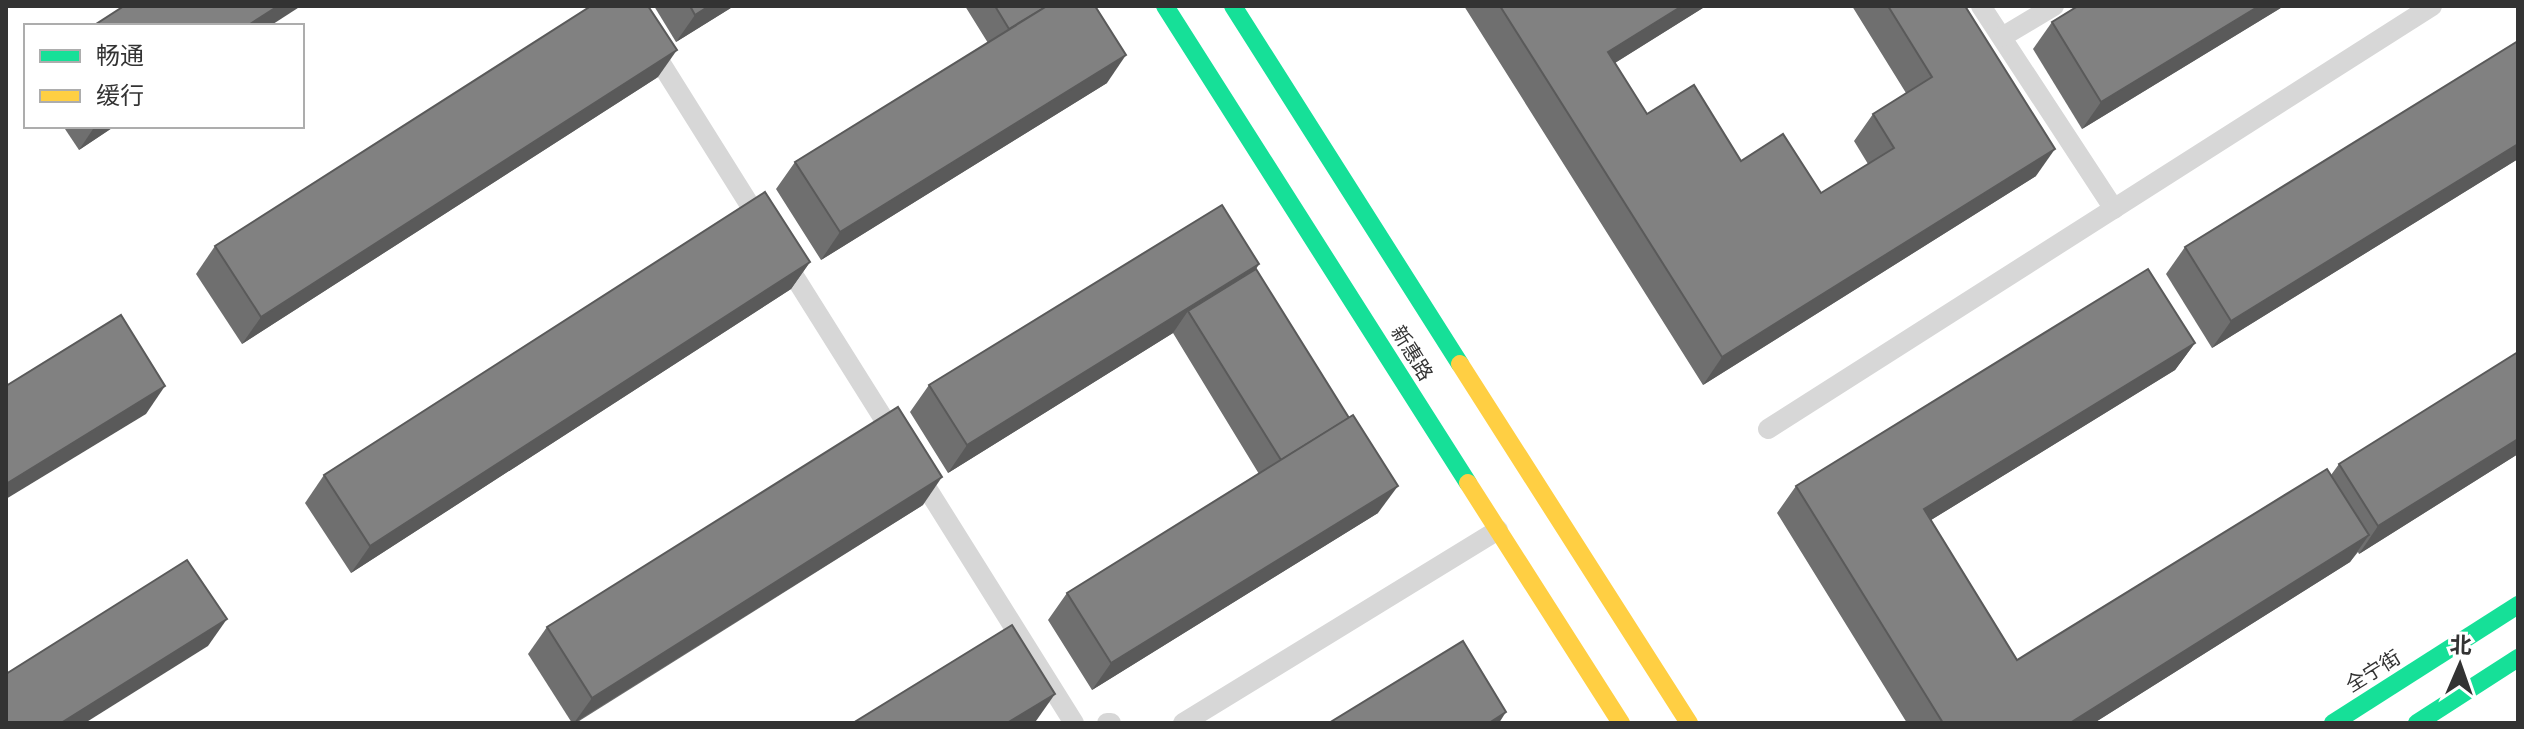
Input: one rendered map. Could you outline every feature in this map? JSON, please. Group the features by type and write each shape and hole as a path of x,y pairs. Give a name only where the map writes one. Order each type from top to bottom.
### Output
{"street":[{"name":"新惠路","path":"1165,6 1621,723"},
{"name":"新惠路","path":"1233,6 1689,723"},
{"name":"全宁街","path":"2333,723 2518,605"},
{"path":"2417,723 2518,658"}],"lane":[{"path":"625,6 1074,723"},
{"path":"1981,6 2114,209"},
{"path":"2002,37 2054,6"},
{"path":"1768,429 2432,6"},
{"path":"1183,723 1498,530"}],"building":[{"path":"124,6 278,6 250,24 96,24"},
{"path":"591,6 648,6 677,50 261,317 215,246"},
{"path":"690,6 709,6 695,15"},
{"path":"995,6 1047,6 1009,29"},
{"path":"1047,6 1095,6 1126,55 840,232 795,162"},
{"path":"1500,6 1682,6 1608,52 1647,114 1694,85 1741,161 1783,134 1821,193 1894,148 1873,114 1932,77 1888,6 1965,6 2055,149 1722,357"},
{"path":"2078,6 2259,6 2101,102 2052,22"},
{"path":"2518,41 2518,144 2231,321 2185,247"},
{"path":"765,192 810,262 370,546 324,475"},
{"path":"1222,205 1259,264 967,445 929,385"},
{"path":"1256,269 1349,418 1281,460 1188,311"},
{"path":"2148,269 2195,343 1924,509 2017,660 2327,469 2369,535 2070,723 1943,723 1796,486"},
{"path":"121,315 165,386 6,484 6,386"},
{"path":"2518,352 2518,439 2378,526 2339,464"},
{"path":"898,407 942,477 592,698 547,627"},
{"path":"1353,415 1398,486 1111,663 1067,593"},
{"path":"187,560 227,619 61,723 6,723 6,674"},
{"path":"1012,625 1055,694 1007,723 853,723"},
{"path":"1463,641 1506,712 1489,723 1329,723"}],"traffic: fast":[{"path":"1165,6 1468,483"},
{"path":"1233,6 1460,364"},
{"path":"2333,723 2518,605"},
{"path":"2417,723 2518,658"}],"traffic: slow":[{"path":"1460,364 1689,723"},
{"path":"1468,483 1621,723"}]}
